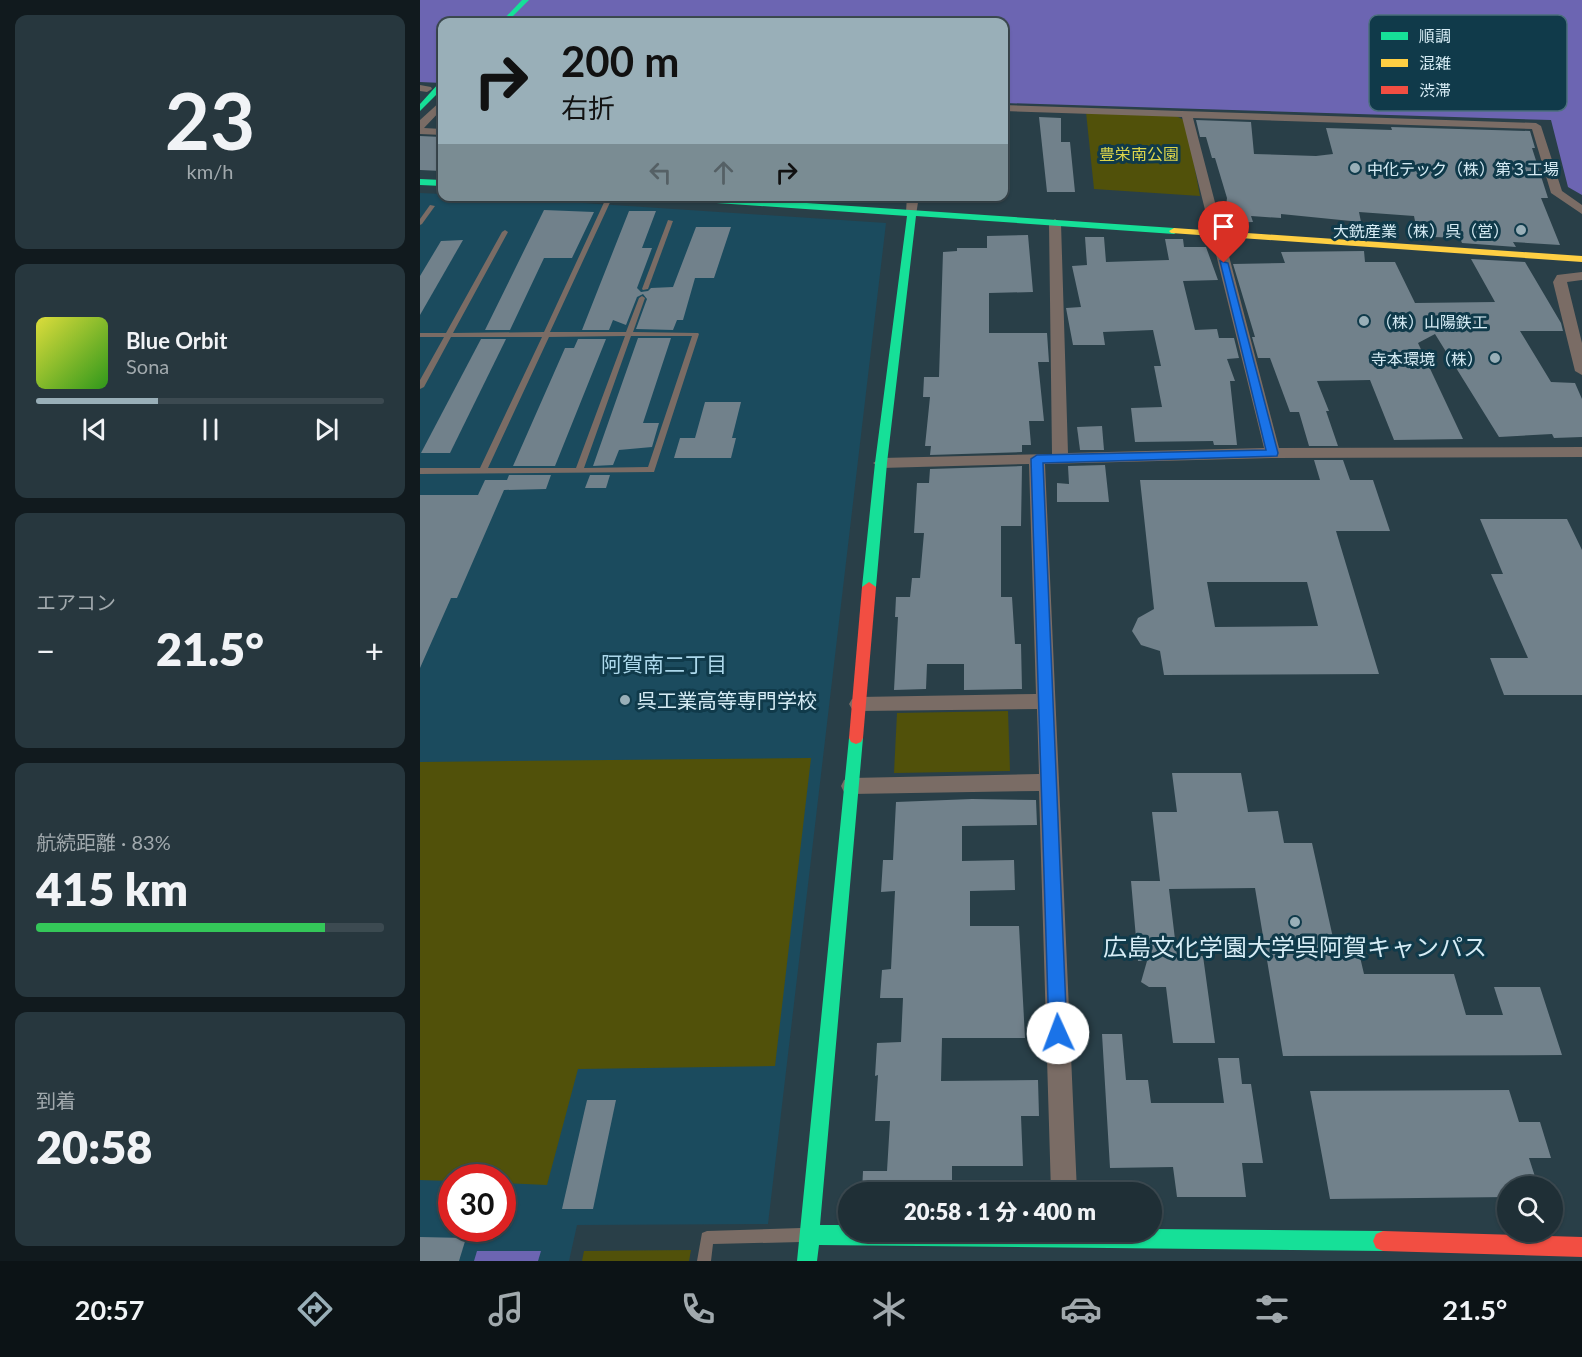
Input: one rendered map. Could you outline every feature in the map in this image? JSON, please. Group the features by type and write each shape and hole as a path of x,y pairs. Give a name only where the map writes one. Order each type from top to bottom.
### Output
{"street":[{"path":"508,18 526,0"},
{"path":"420,109 438,89"},
{"path":"420,126 438,107"},
{"path":"1008,108 1536,126 1557,193 1582,210"},
{"path":"1186,113 1273,453"},
{"path":"420,131 438,132"},
{"path":"420,182 438,183"},
{"path":"752,201 1582,259"},
{"path":"807,1261 881,463 913,201"},
{"path":"1055,223 1060,458"},
{"path":"1582,276 1562,278 1560,289 1582,371"},
{"path":"881,463 1273,453 1582,452"},
{"path":"1037,459 1064,1182"},
{"path":"860,704 1047,700"},
{"path":"851,786 1049,782"},
{"path":"809,1235 838,1235"},
{"path":"1162,1241 1282,1250 1582,1247"}],"lane":[{"path":"483,471 608,201"},
{"path":"420,223 432,206"},
{"path":"645,289 670,221"},
{"path":"420,387 505,232"},
{"path":"579,470 642,298"},
{"path":"420,335 696,334 651,470 420,471"},
{"path":"704,1261 707,1238 809,1235"}],"shaded area":[{"path":"420,0 1582,0 1582,195 1568,187 1551,120 1008,103 1008,18 438,18 438,83 420,82"},
{"name":"呉工業高等専門学校","path":"420,193 438,194 438,201 553,201 886,223 768,1224 577,1225 569,1261 420,1261"},
{"path":"477,1251 541,1251 538,1261 474,1261"}],"green space":[{"name":"豊栄南公園","path":"1086,112 1174,115 1186,121 1200,196 1094,189"},
{"path":"1008,711 1010,771 894,773 897,713"},
{"path":"811,758 775,1066 578,1069 547,1185 516,1184 516,1164 438,1164 438,1181 420,1180 420,762"},
{"path":"691,1250 689,1261 582,1261 584,1251"}],"building":[{"path":"1039,117 1061,118 1061,142 1070,142 1075,192 1047,192"},
{"path":"1196,120 1251,122 1254,154 1316,156 1333,154 1326,128 1392,130 1391,127 1530,131 1535,148 1532,148 1548,198 1541,198 1560,245 1513,242 1516,247 1462,243 1460,238 1434,237 1430,222 1415,221 1414,216 1359,212 1361,222 1281,214 1281,218 1251,216 1253,222 1224,223 1227,198 1215,158 1212,158 1206,137 1200,137"},
{"path":"420,136 438,137 438,171 420,170"},
{"path":"544,210 594,212 572,258 544,258 510,330 485,330"},
{"path":"629,211 656,211 642,248 652,248 637,288 641,292 651,288 673,287 696,227 731,227 714,278 695,278 683,320 677,320 673,330 636,329 647,299 643,294 637,297 626,325 613,320 609,330 582,330"},
{"path":"1028,235 1033,292 989,293 989,333 1047,333 1049,362 1038,362 1044,421 1029,421 1031,445 1022,445 1022,452 930,455 931,446 925,446 930,397 923,397 924,377 939,377 943,252 957,251 957,248 987,248 987,236"},
{"path":"1085,237 1104,237 1106,262 1169,260 1165,239 1183,239 1184,247 1206,247 1218,280 1183,281 1195,330 1217,329 1219,338 1234,338 1239,358 1227,359 1235,381 1230,381 1237,445 1214,445 1213,441 1135,442 1131,408 1162,407 1154,366 1161,366 1153,330 1103,332 1105,345 1073,345 1066,308 1081,307 1072,266 1087,265"},
{"path":"463,240 420,315 420,276 441,241"},
{"path":"1364,251 1365,262 1395,262 1415,303 1495,302 1471,259 1525,262 1561,323 1563,331 1520,331 1551,382 1575,383 1582,399 1582,437 1554,438 1552,434 1499,437 1435,334 1418,343 1463,439 1394,440 1370,380 1317,381 1329,411 1326,411 1338,446 1309,446 1299,412 1290,412 1270,358 1258,358 1252,337 1255,337 1233,264 1285,263 1281,252"},
{"path":"638,338 671,338 643,423 659,423 652,447 619,450 613,465 593,466"},
{"path":"481,339 506,339 450,453 421,453"},
{"path":"578,339 606,339 555,466 513,466 565,348 574,348"},
{"path":"705,402 741,402 732,438 736,438 731,458 674,458 680,438 695,438"},
{"path":"1102,426 1104,450 1080,450 1077,427"},
{"path":"1314,460 1343,460 1350,480 1373,480 1390,531 1336,531 1379,674 1164,675 1160,651 1141,645 1132,631 1138,618 1154,609 1140,480 1320,480","holes":["1207,582 1307,582 1318,626 1215,627"]},
{"path":"1105,465 1109,502 1057,502 1057,483 1069,484 1068,466"},
{"path":"1022,466 1021,526 1001,526 1001,597 1012,597 1015,644 1021,644 1022,689 964,690 964,664 927,664 926,689 894,690 898,617 895,617 896,597 910,597 912,578 920,578 924,533 914,533 917,483 929,483 930,469"},
{"path":"509,475 551,475 546,489 504,490 457,598 451,598 420,668 420,495 478,495 485,480 507,480"},
{"path":"590,475 610,475 606,488 585,488"},
{"path":"1480,519 1567,519 1582,550 1582,695 1504,695 1490,658 1528,658 1491,574 1503,574"},
{"name":"広島文化学園大学呉阿賀キャンパス","path":"1172,773 1241,773 1248,812 1278,811 1284,843 1312,843 1337,956 1360,957 1364,974 1454,974 1466,1015 1503,1015 1494,987 1540,987 1562,1055 1283,1056 1255,888 1169,889 1177,956 1203,956 1215,1043 1173,1043 1166,987 1149,987 1141,982 1147,961 1138,961 1131,881 1160,881 1152,812 1177,812"},
{"path":"972,799 1036,800 1037,825 962,826 962,861 1014,860 1015,890 970,891 970,926 1019,926 1025,1038 942,1038 941,1081 1038,1080 1039,1116 1021,1116 1023,1166 952,1166 952,1182 862,1182 863,1171 887,1171 890,1121 875,1121 878,1075 875,1076 877,1043 901,1042 903,998 880,998 882,970 891,969 895,891 881,892 883,860 893,860 896,802"},
{"path":"1102,1034 1122,1034 1126,1080 1148,1080 1151,1103 1224,1103 1218,1058 1239,1058 1242,1084 1251,1084 1263,1163 1242,1163 1246,1197 1177,1197 1173,1167 1110,1168"},
{"path":"1509,1090 1519,1122 1540,1122 1551,1158 1529,1158 1535,1176 1497,1176 1497,1197 1330,1199 1310,1091"},
{"path":"587,1100 616,1100 593,1209 562,1209"},
{"path":"420,1237 438,1237 438,1242 465,1242 459,1261 420,1261"}],"traffic: fast":[{"path":"508,18 526,0"},
{"path":"420,109 438,89"},
{"path":"420,182 438,183"},
{"path":"732,201 1174,231"},
{"path":"869,587 881,463 912,212"},
{"path":"807,1261 856,738"},
{"path":"809,1235 1383,1241"}],"traffic: slow":[{"path":"1174,231 1582,259"}],"traffic: jam":[{"path":"856,738 869,587"},
{"path":"1383,1241 1582,1247"}],"place":[{"name":"中化テック（株）第３工場","path":"1355,168"},
{"name":"大銑産業（株）呉（営）","path":"1521,230"},
{"name":"（株）山陽鉄工","path":"1364,321"},
{"name":"寺本環境（株）","path":"1495,358"},
{"name":"呉工業高等専門学校","path":"625,700"},
{"name":"広島文化学園大学呉阿賀キャンパス","path":"1295,922"}],"district":[{"name":"阿賀南二丁目","path":"664,663"}],"route":[{"path":"1058,1033 1037,459 1273,453 1224,263"}]}
